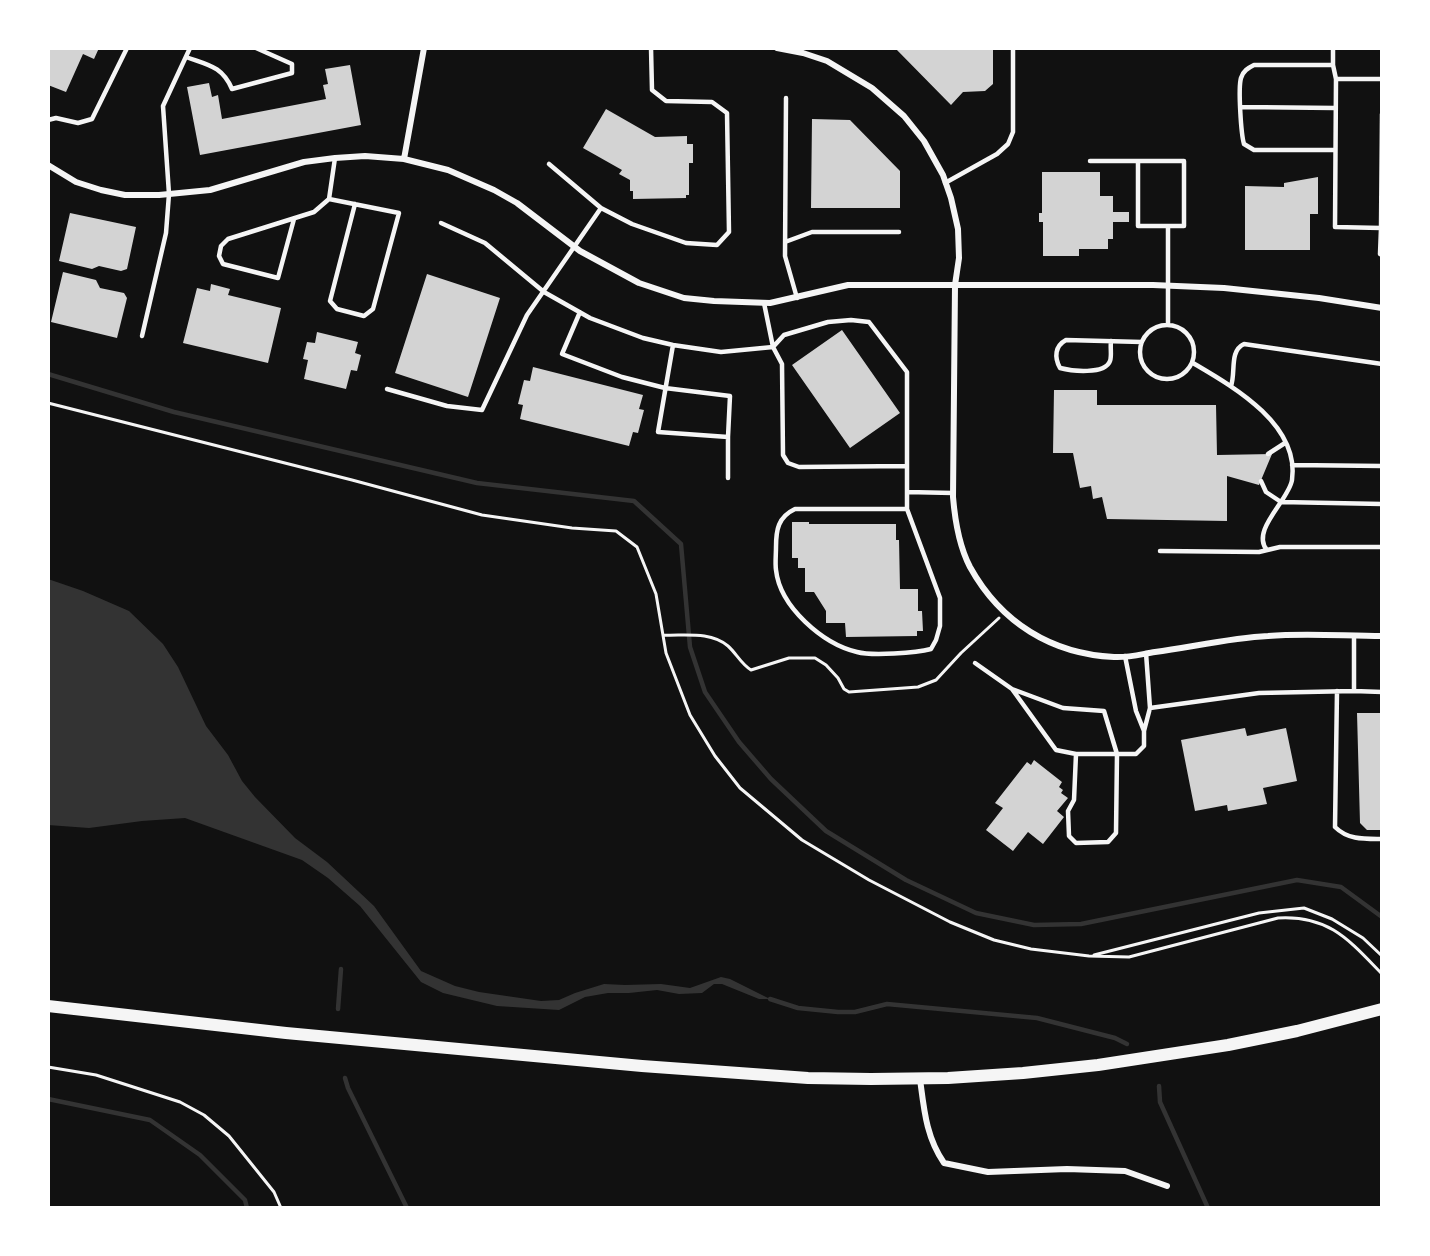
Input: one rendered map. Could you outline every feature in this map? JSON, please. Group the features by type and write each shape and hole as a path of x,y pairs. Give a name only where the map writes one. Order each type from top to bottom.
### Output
{"main road":[{"path":"48,1006 286,1033 642,1066 808,1078 871,1080 1023,1073 1168,1055 1227,1046 1297,1031 1382,1009"}],"street":[{"path":"404,159 424,48"},
{"path":"777,48 803,51 827,61 872,88 891,103 924,141 945,183 958,229 959,258 955,285 953,493 956,524 970,567 986,591 1005,612 1020,626 1041,639 1075,652 1116,657 1268,636 1382,636"},
{"path":"48,165 76,182 125,195 210,190 304,162 334,158 365,156 404,159 448,171 494,190 517,203 575,247 630,279 675,295 714,301 765,303 797,298 848,285 1168,285 1224,288 1319,298 1382,308"},
{"path":"920,1078 927,1131 935,1150 944,1163 988,1172 1066,1169 1125,1171 1167,1186"}],"lane":[{"path":"48,120 56,118 78,123 92,119 127,48"},
{"path":"142,336 166,233 170,194 163,106 190,48"},
{"path":"186,57 217,68 227,77 232,89 292,73 292,64 256,48"},
{"path":"549,164 601,208 632,224 686,243 717,245 729,232 726,113 712,102 666,101 652,90 651,48"},
{"path":"945,183 997,154 1008,144 1013,132 1014,48"},
{"path":"1334,48 1333,65 1336,79 1335,227 1381,228"},
{"path":"1333,65 1254,64 1246,69 1241,78 1241,135 1244,144 1254,150 1335,150"},
{"path":"1336,79 1382,79"},
{"path":"786,98 785,256 797,298"},
{"path":"1241,107 1335,108"},
{"path":"1382,114 1382,255"},
{"path":"294,219 278,278 224,264 219,256 221,246 228,239 314,212 329,199 334,158"},
{"path":"1090,161 1184,160 1184,226 1138,226 1138,161"},
{"path":"329,199 356,204 399,213 373,309 364,316 337,309 330,301 356,204"},
{"path":"387,389 447,406 482,410 527,315 601,208"},
{"path":"441,223 485,243 543,292 580,312 643,338 673,345 721,351 773,347 784,335 828,322 851,320 869,322 907,372 907,509 940,598 940,626 931,649 917,653 858,653 838,644 799,617 779,582 776,570 776,532 785,514 795,509 907,509"},
{"path":"1167,226 1168,324"},
{"path":"785,242 812,232 899,232"},
{"path":"765,303 773,347 782,364 783,455 788,463 799,467 907,466"},
{"path":"580,312 562,354 622,377 665,388 730,396 728,478"},
{"path":"1168,324 1185,330 1194,345 1192,363 1180,376 1171,379 1153,375 1146,369 1141,360 1140,351 1142,342 1152,329 1168,324"},
{"path":"1111,341 1110,361 1099,370 1066,370 1060,368 1055,360 1060,344 1066,340 1111,341 1142,342"},
{"path":"1231,386 1235,353 1238,347 1244,344 1382,364"},
{"path":"673,345 658,432 728,437"},
{"path":"1192,363 1253,401 1271,420 1285,443 1292,465 1292,481 1263,535 1264,547 1267,550"},
{"path":"1268,454 1285,443"},
{"path":"1292,465 1382,466"},
{"path":"1261,481 1266,492 1281,502 1382,504"},
{"path":"907,492 953,493"},
{"path":"1160,551 1259,552 1280,547 1382,547"},
{"path":"1353,691 1354,636"},
{"path":"1012,690 1056,750 1076,754 1136,754 1144,746 1144,730 1150,708 1146,653"},
{"path":"1125,656 1136,711 1144,730"},
{"path":"975,663 1012,690 1063,708 1104,711 1117,754 1116,833 1108,842 1076,843 1069,836 1068,812 1074,800 1076,754"},
{"path":"1337,692 1335,827 1343,835 1382,839"},
{"path":"1150,708 1259,693 1382,692"}],"path":[{"path":"48,403 482,515 573,528 616,531 637,547 656,594 666,653 690,714 715,756 740,788 802,840 869,880 950,922 994,940 1031,949 1089,956 1129,957 1278,918 1297,917 1322,924 1343,934 1382,974"},
{"path":"663,635 696,635 718,639 729,646 751,670 789,658 815,658 826,665 849,692 882,691 918,687 936,680 961,652 1005,612"},
{"path":"1089,956 1260,913 1304,908 1332,919 1363,938 1382,956"},
{"path":"48,1066 96,1075 180,1102 204,1115 235,1144 274,1192 281,1208"}],"shaded area":[{"path":"48,579 129,611 163,644 178,667 206,726 228,755 242,781 295,838 327,862 374,906 421,971 455,986 479,992 541,1001 559,1000 604,984 661,984 690,988 721,977 730,979 770,999 759,999 722,984 714,984 702,993 679,994 657,990 608,993 585,997 559,1010 497,1006 443,993 421,982 360,906 328,878 302,860 185,818 89,828 48,825"}],"building":[{"path":"48,48 99,48 94,59 83,54 66,92 48,85"},
{"path":"895,48 993,48 993,84 985,91 963,92 951,105"},
{"path":"350,65 361,125 200,155 187,87 209,83 212,97 218,95 222,119 326,99 323,85 328,84 325,69"},
{"path":"606,109 655,137 687,136 687,144 693,144 693,163 689,163 689,195 686,195 686,198 633,199 630,180 619,174 622,170 583,148"},
{"path":"812,119 850,120 900,171 900,208 811,208"},
{"path":"1042,172 1100,172 1100,196 1113,196 1113,212 1129,212 1129,222 1113,222 1113,239 1108,239 1108,249 1079,249 1079,256 1043,256 1043,222 1039,222 1039,213 1042,213"},
{"path":"1318,177 1318,214 1310,214 1310,250 1245,250 1245,186 1284,187 1284,183"},
{"path":"70,213 136,227 127,269 121,271 99,266 92,269 59,261"},
{"path":"63,272 96,280 100,288 124,293 127,298 117,338 51,322"},
{"path":"427,274 500,298 468,397 395,373"},
{"path":"211,284 230,289 228,295 281,308 268,363 183,343 197,288 210,291"},
{"path":"842,330 900,413 850,448 792,365"},
{"path":"317,332 358,342 355,353 361,355 357,371 351,370 346,389 304,379 308,360 303,359 307,342 315,343"},
{"path":"533,367 643,395 639,409 644,410 638,433 633,432 629,446 520,419 523,405 518,404 524,380 530,381"},
{"path":"1054,390 1097,390 1097,405 1216,405 1217,455 1272,454 1259,485 1227,476 1227,521 1107,519 1102,497 1093,499 1091,486 1080,488 1073,453 1053,453"},
{"path":"792,522 896,524 896,540 899,540 900,589 918,589 918,611 922,611 923,631 917,631 917,636 846,637 845,623 826,623 826,611 814,592 805,592 805,568 798,568 798,558 792,558"},
{"path":"1357,713 1382,713 1382,830 1367,830 1360,823"},
{"path":"1245,728 1247,736 1286,728 1297,781 1263,788 1267,804 1228,811 1227,805 1195,811 1181,740"},
{"path":"1034,760 1062,782 1059,787 1063,790 1061,793 1068,798 1057,811 1064,817 1043,844 1028,832 1013,851 986,830 1003,808 995,803 1027,762 1031,765"}],"waterway":[{"path":"48,374 174,412 477,483 634,501 681,544 690,647 705,692 739,742 771,779 826,831 906,880 976,913 1034,925 1081,924 1297,880 1341,887 1382,917"},
{"path":"338,1009 341,969"},
{"path":"770,999 798,1008 838,1012 855,1012 887,1004 1037,1018 1115,1038 1127,1044"},
{"path":"345,1078 407,1208"},
{"path":"1159,1086 1160,1102 1208,1208"},
{"path":"48,1099 150,1120 200,1155 245,1200 247,1208"}]}
